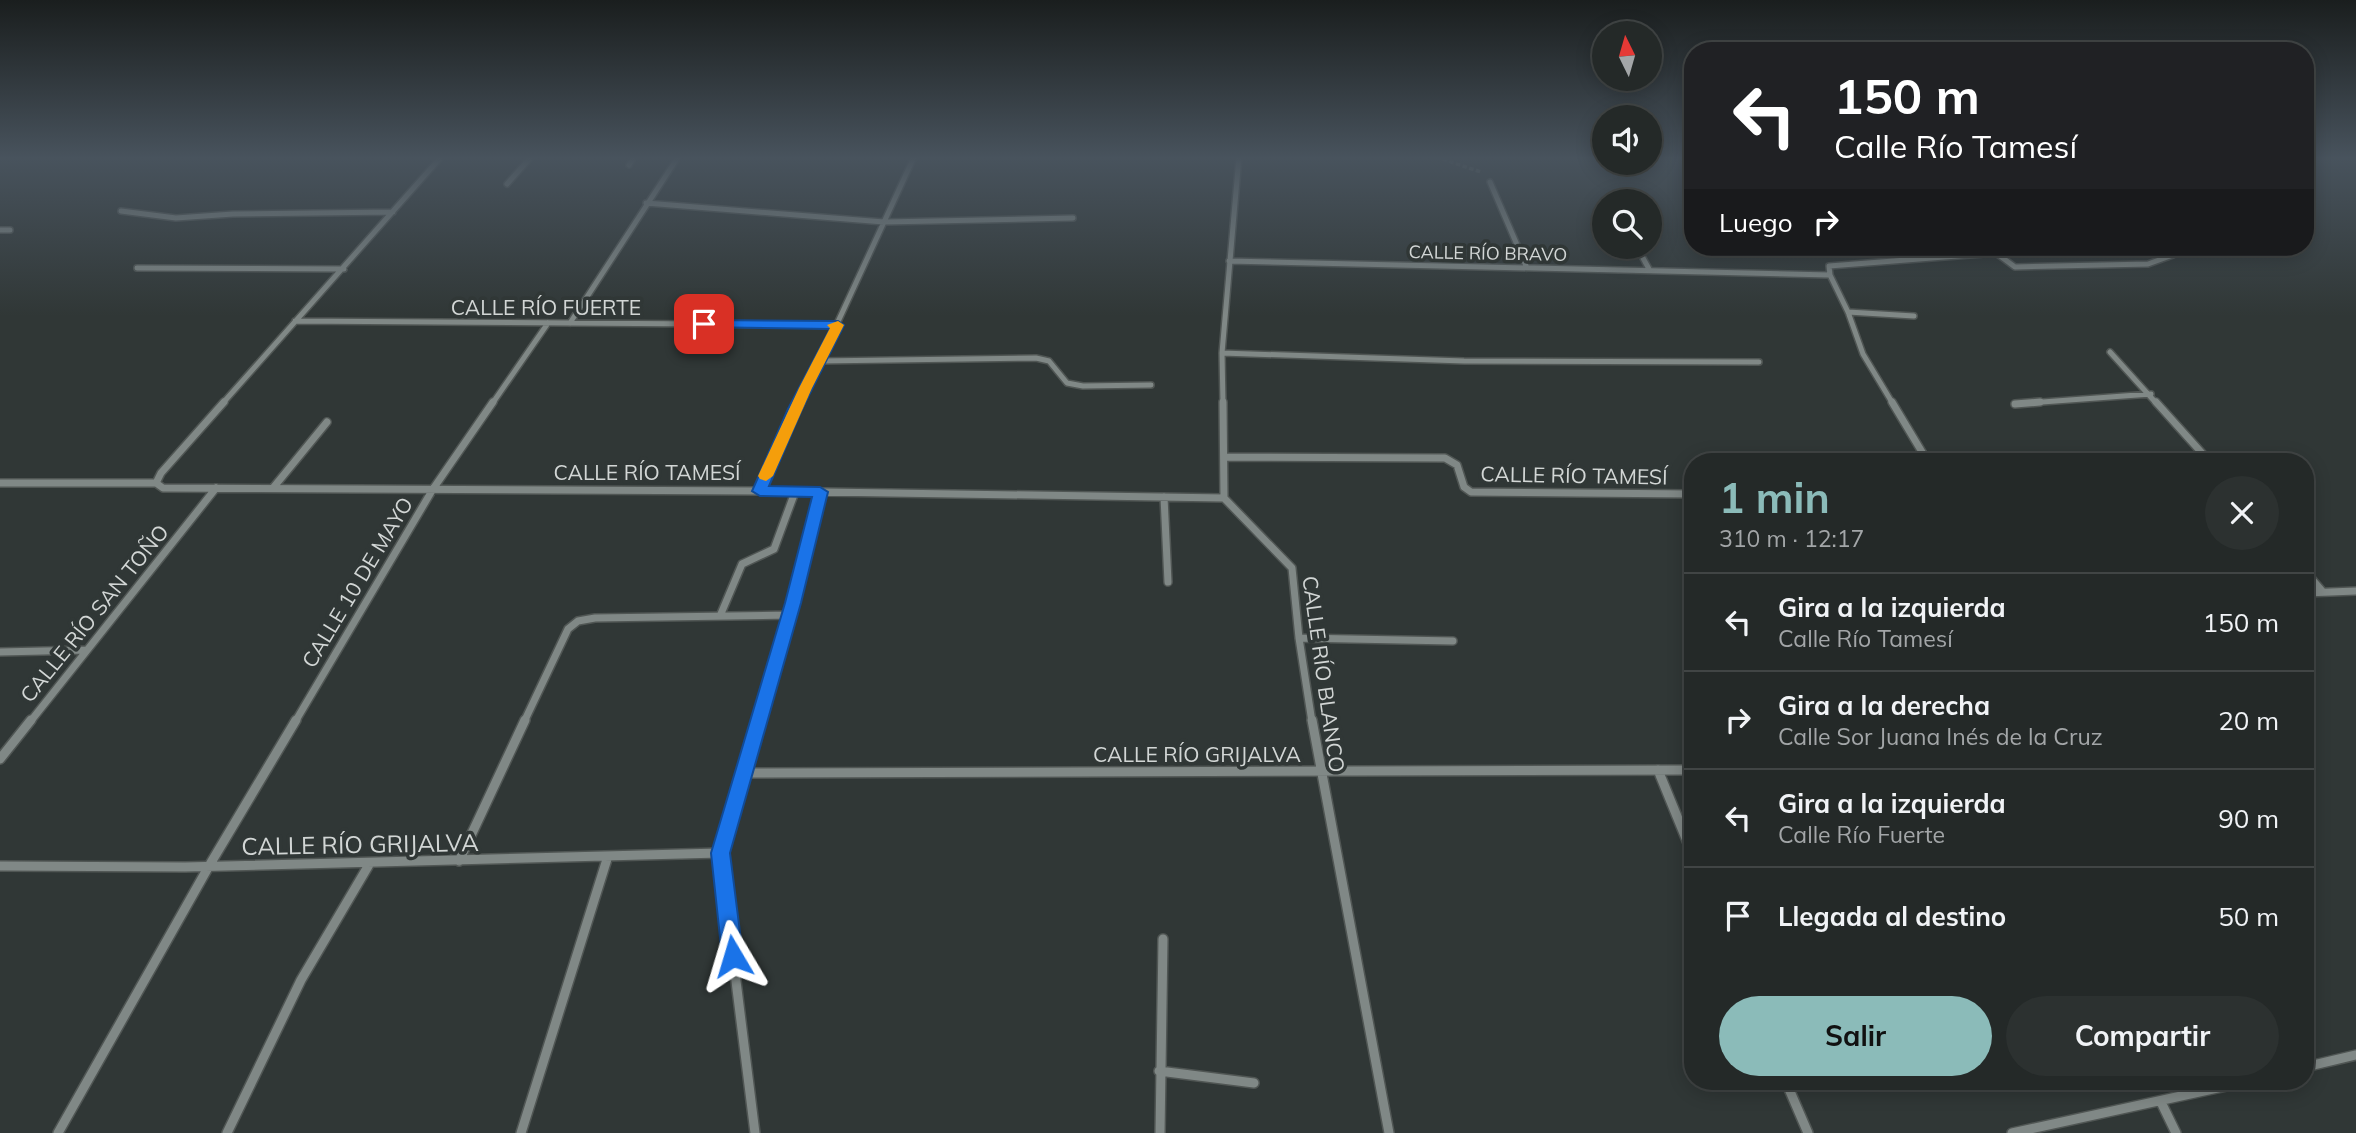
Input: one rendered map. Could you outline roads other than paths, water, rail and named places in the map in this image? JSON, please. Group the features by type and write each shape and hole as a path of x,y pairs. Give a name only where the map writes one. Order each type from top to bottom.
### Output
{"street":[{"path":"570,323 642,210"},
{"path":"732,210 884,222 1073,218"},
{"path":"760,491 890,210"},
{"path":"1224,498 1222,353 1234,210"},
{"path":"1502,210 1527,268"},
{"path":"121,211 176,218 233,214 393,212"},
{"path":"156,483 161,473 393,212"},
{"path":"0,230 10,230"},
{"path":"1923,453 1863,354 1848,312 1830,275 1829,266 1933,256"},
{"path":"2002,256 2015,267 2148,264 2170,256"},
{"path":"1644,259 1649,269"},
{"name":"CALLE RÍO BRAVO","path":"1229,261 1830,275"},
{"path":"137,268 344,269"},
{"path":"1848,312 1914,316"},
{"name":"CALLE RÍO FUERTE","path":"295,321 838,325"},
{"name":"CALLE 10 DE MAYO","path":"58,1133 209,866 433,489 548,323"},
{"path":"2110,352 2202,453"},
{"path":"1222,353 1464,361 1759,362"},
{"path":"819,361 1036,358 1049,361 1067,383 1083,386 1151,385"},
{"path":"2015,404 2151,394"},
{"path":"274,488 327,422"},
{"name":"CALLE RÍO TAMESÍ","path":"1224,457 1444,458 1454,460 1459,466 1464,487 1471,492 1684,494"},
{"name":"CALLE RÍO TAMESÍ","path":"0,483 156,483 163,488 760,491 1224,498"},
{"name":"CALLE RÍO SAN TOÑO","path":"0,760 216,488"},
{"path":"720,616 742,564 774,549 795,492"},
{"path":"755,1133 720,853 789,615 820,492"},
{"path":"1164,497 1168,582"},
{"name":"CALLE RÍO BLANCO","path":"1224,498 1292,568 1299,638 1320,772 1389,1133"},
{"path":"2314,582 2323,592"},
{"path":"2314,592 2356,591"},
{"path":"459,861 568,629 578,621 595,618 789,615"},
{"path":"1299,638 1453,640"},
{"path":"0,652 87,650"},
{"name":"CALLE RÍO GRIJALVA","path":"744,773 1684,770"},
{"path":"1658,771 1684,834"},
{"name":"CALLE RÍO GRIJALVA","path":"0,866 209,866 720,853"},
{"path":"521,1133 608,856"},
{"path":"227,1133 301,980 370,863"},
{"path":"1160,1133 1158,1071 1163,939"},
{"path":"2314,1065 2356,1055"},
{"path":"1158,1071 1254,1083"},
{"path":"1789,1090 1808,1133"},
{"path":"2012,1133 2211,1090"},
{"path":"2161,1102 2176,1133"}]}
